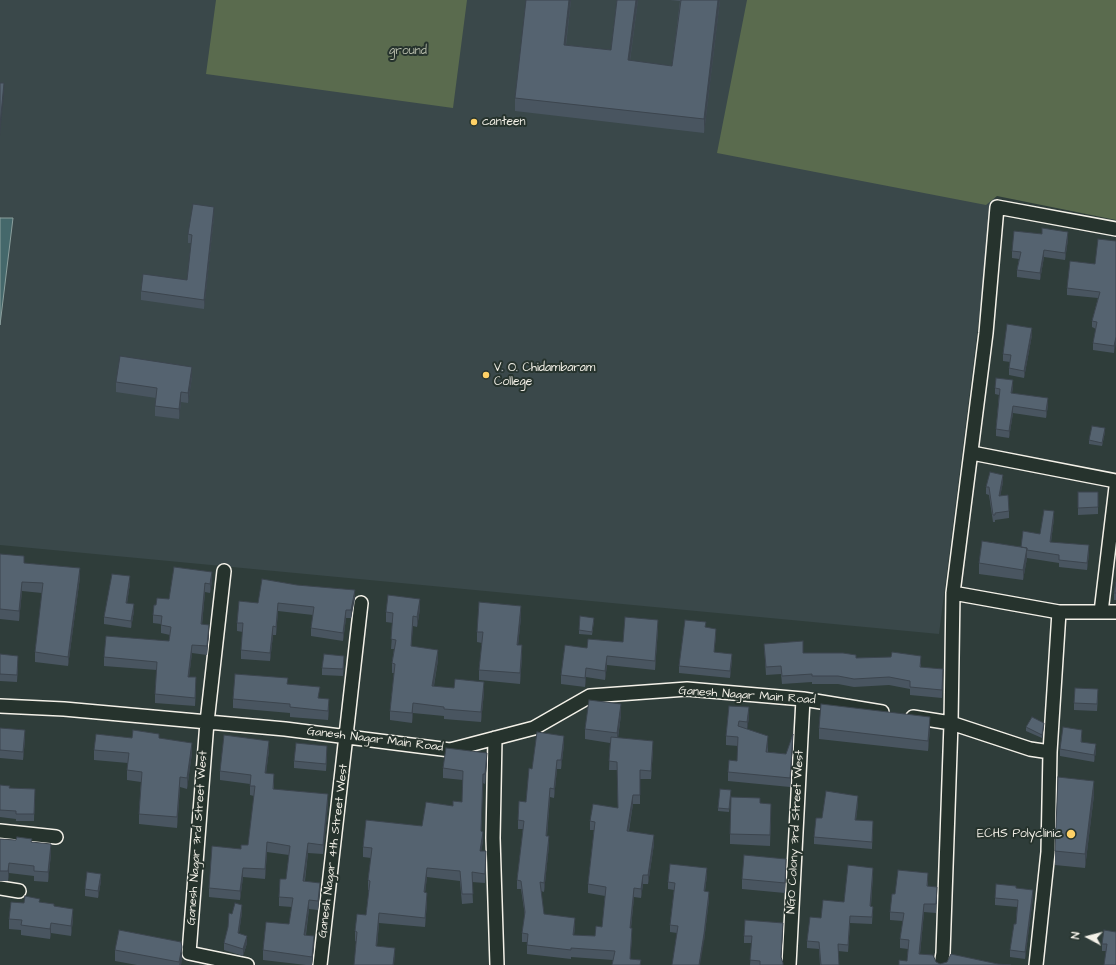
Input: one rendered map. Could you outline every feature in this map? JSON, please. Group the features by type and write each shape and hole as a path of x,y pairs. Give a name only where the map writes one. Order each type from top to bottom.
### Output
{"street":[{"path":"957,956 942,959 951,723 953,593 986,334 997,207 1116,229"},
{"path":"972,453 1116,481"},
{"path":"1101,612 1116,487"},
{"name":"Ganesh Nagar 3rd Street West","path":"224,572 207,722 189,953 247,965"},
{"path":"953,593 1059,612 1116,612"},
{"name":"Ganesh Nagar 4th Street West","path":"320,965 361,603"},
{"path":"1036,965 1048,852 1050,752 1059,612"},
{"name":"Ganesh Nagar Main Road","path":"0,706 207,722 450,750 534,728 590,696 687,689 803,699 951,723 1030,749 1050,752"},
{"name":"NGO Colony 3rd Street West","path":"789,965 803,699"},
{"path":"495,738 493,838 497,965"},
{"path":"0,831 56,837"},
{"path":"0,888 19,891"}],"shaded area":[{"name":"V. O. Chidambaram College","path":"0,0 1116,0 995,192 939,634 0,545"}],"green space":[{"name":"ground","path":"216,0 467,0 453,108 206,74"},
{"path":"747,0 1116,0 1116,220 997,196 986,205 717,153"}],"water":[{"path":"0,218 13,218 0,325"}],"building":[{"path":"526,0 569,0 564,45 611,50 617,0 636,0 628,60 672,66 681,0 718,0 704,119 515,98"},
{"path":"0,83 4,83 0,125"},
{"path":"193,204 214,207 204,300 141,291 143,274 187,280 192,235 188,234"},
{"path":"1042,228 1068,232 1065,253 1044,250 1040,273 1017,270 1021,252 1012,251 1014,231 1042,234"},
{"path":"1098,239 1116,241 1116,337 1114,346 1093,343 1097,322 1092,321 1100,292 1067,288 1070,261 1095,264"},
{"path":"1007,324 1032,328 1024,371 1009,368 1011,355 1003,354"},
{"path":"120,356 192,367 188,393 181,392 179,409 155,406 157,388 116,382"},
{"path":"996,378 1013,380 1011,393 1048,398 1046,411 1013,406 1009,431 996,429 1000,389 995,388"},
{"path":"1092,426 1105,428 1102,443 1089,440"},
{"path":"990,472 1003,475 999,496 1008,495 1009,511 995,513 995,515 993,515 989,487 986,487"},
{"path":"1078,492 1098,492 1098,507 1078,508"},
{"path":"1044,510 1054,511 1050,542 1089,545 1087,563 1059,560 1059,555 1027,550 1027,548 1021,547 1023,531 1040,534"},
{"path":"982,541 1027,548 1023,570 979,563"},
{"path":"0,554 24,556 24,563 80,568 68,657 35,652 43,583 22,582 19,611 0,609"},
{"path":"174,567 212,572 210,584 205,583 201,624 209,625 207,646 192,645 188,677 196,677 195,698 155,694 157,662 104,657 106,636 169,641 171,627 161,625 162,616 153,615 154,605 156,605 157,598 169,599"},
{"path":"112,574 130,576 126,603 134,604 131,621 104,617"},
{"path":"262,579 297,585 355,590 351,610 346,610 343,633 311,628 314,607 278,603 276,627 273,626 270,653 241,650 243,623 237,623 239,601 258,603"},
{"path":"1116,582 1116,593 1114,593"},
{"path":"388,595 420,599 417,617 413,616 411,646 438,650 432,686 454,688 455,679 484,682 481,712 444,709 444,707 413,703 412,713 390,711 395,664 392,663 396,640 391,639 393,613 386,612"},
{"path":"479,602 521,606 517,645 522,645 520,673 479,670 483,632 477,632"},
{"path":"580,616 594,618 592,632 579,630"},
{"path":"625,617 658,620 655,661 607,656 605,671 586,668 585,678 561,675 565,645 587,648 588,639 623,642"},
{"path":"685,620 706,622 705,627 716,629 714,652 732,654 730,671 679,666"},
{"path":"803,641 803,653 843,653 856,655 856,658 891,657 892,652 921,656 920,667 943,669 942,690 910,687 910,681 889,677 854,679 838,676 812,676 812,674 782,676 781,666 766,667 764,644"},
{"path":"0,654 18,656 17,675 0,674"},
{"path":"324,654 344,656 343,669 322,668"},
{"path":"235,674 288,678 287,684 320,687 318,698 329,699 328,711 290,707 290,704 233,699"},
{"path":"1075,688 1098,689 1097,704 1074,703"},
{"path":"589,700 621,704 617,733 585,729"},
{"path":"821,704 930,717 928,741 819,728"},
{"path":"729,706 749,707 747,722 739,721 738,726 768,736 766,752 786,754 793,734 790,778 728,772 729,760 737,761 738,737 726,736"},
{"path":"1032,717 1044,723 1042,735 1026,727"},
{"path":"1063,727 1082,730 1081,742 1096,744 1094,755 1060,749"},
{"path":"0,728 25,730 23,752 0,750"},
{"path":"133,730 159,734 159,738 192,743 187,778 180,777 177,817 139,814 142,772 127,770 129,753 94,750 96,734 132,738"},
{"path":"537,732 564,736 561,760 557,760 554,789 550,788 546,836 549,836 544,883 540,882 544,914 575,918 573,935 595,936 596,926 602,927 606,887 588,884 595,822 590,821 593,804 618,808 617,762 609,761 611,737 653,741 651,771 640,770 640,795 633,795 627,831 654,835 648,875 643,875 641,889 634,888 630,928 632,928 630,959 641,960 640,965 612,965 615,951 571,948 571,950 527,945 528,934 522,933 525,912 521,881 517,880 524,821 518,820 519,801 526,802 529,768 532,769"},
{"path":"224,735 269,741 265,773 274,774 273,789 328,794 323,845 308,843 303,881 320,883 318,901 309,900 304,935 314,936 312,957 263,950 266,922 289,924 293,898 279,897 280,879 286,879 290,846 267,842 265,869 243,868 240,891 209,888 212,846 241,849 241,845 248,845 255,786 250,786 251,775 220,771"},
{"path":"296,743 327,746 326,764 294,761"},
{"path":"446,748 487,753 485,774 483,774 481,831 483,832 480,851 486,851 485,874 472,872 473,894 462,894 460,871 427,868 424,892 427,893 425,918 379,913 376,946 395,948 393,965 354,965 357,914 366,915 370,881 368,880 372,848 363,847 366,820 422,826 426,802 453,806 453,801 462,802 463,771 443,768"},
{"path":"1058,777 1094,781 1085,854 1055,851"},
{"path":"0,785 10,786 9,788 35,789 34,814 16,814 16,811 0,810"},
{"path":"720,789 731,790 729,809 718,808"},
{"path":"826,791 858,796 855,820 873,821 872,842 814,837 816,818 822,818"},
{"path":"731,797 760,798 760,803 771,804 770,835 730,834"},
{"path":"17,837 32,839 31,842 51,844 48,872 34,871 34,866 9,863 8,871 0,871 0,839 16,840"},
{"path":"744,855 786,859 785,883 742,879"},
{"path":"670,864 707,868 704,891 709,892 699,965 672,965 678,926 670,925 675,883 668,882"},
{"path":"848,865 873,868 870,906 873,907 872,917 850,916 848,945 838,944 839,965 821,965 819,942 807,941 810,917 821,918 823,900 844,902"},
{"path":"898,870 928,873 927,886 937,887 936,904 924,904 919,954 933,955 936,962 940,964 947,962 951,954 998,964 1011,965 899,965 899,960 907,961 909,940 900,939 904,913 890,912 892,894 895,894"},
{"path":"87,872 101,874 98,891 85,889"},
{"path":"996,884 1016,886 1016,888 1033,890 1025,952 1010,950 1014,924 1016,924 1018,900 995,898"},
{"path":"25,896 40,899 39,902 73,909 71,926 51,923 50,929 21,925 22,920 9,919 11,902 24,903"},
{"path":"235,903 242,905 238,933 247,936 243,949 224,943 228,927 229,913 232,914"},
{"path":"745,920 783,923 781,957 783,965 760,965 760,961 750,960 752,936 744,936"},
{"path":"119,930 181,942 182,947 179,962 115,950"},
{"path":"1104,930 1116,932 1116,965 1104,965 1107,944 1102,944"}],"place":[{"name":"canteen","path":"474,122"},
{"name":"V. O. Chidambaram College","path":"486,375"},
{"name":"ECHS Polyclinic","path":"1071,834"}]}
